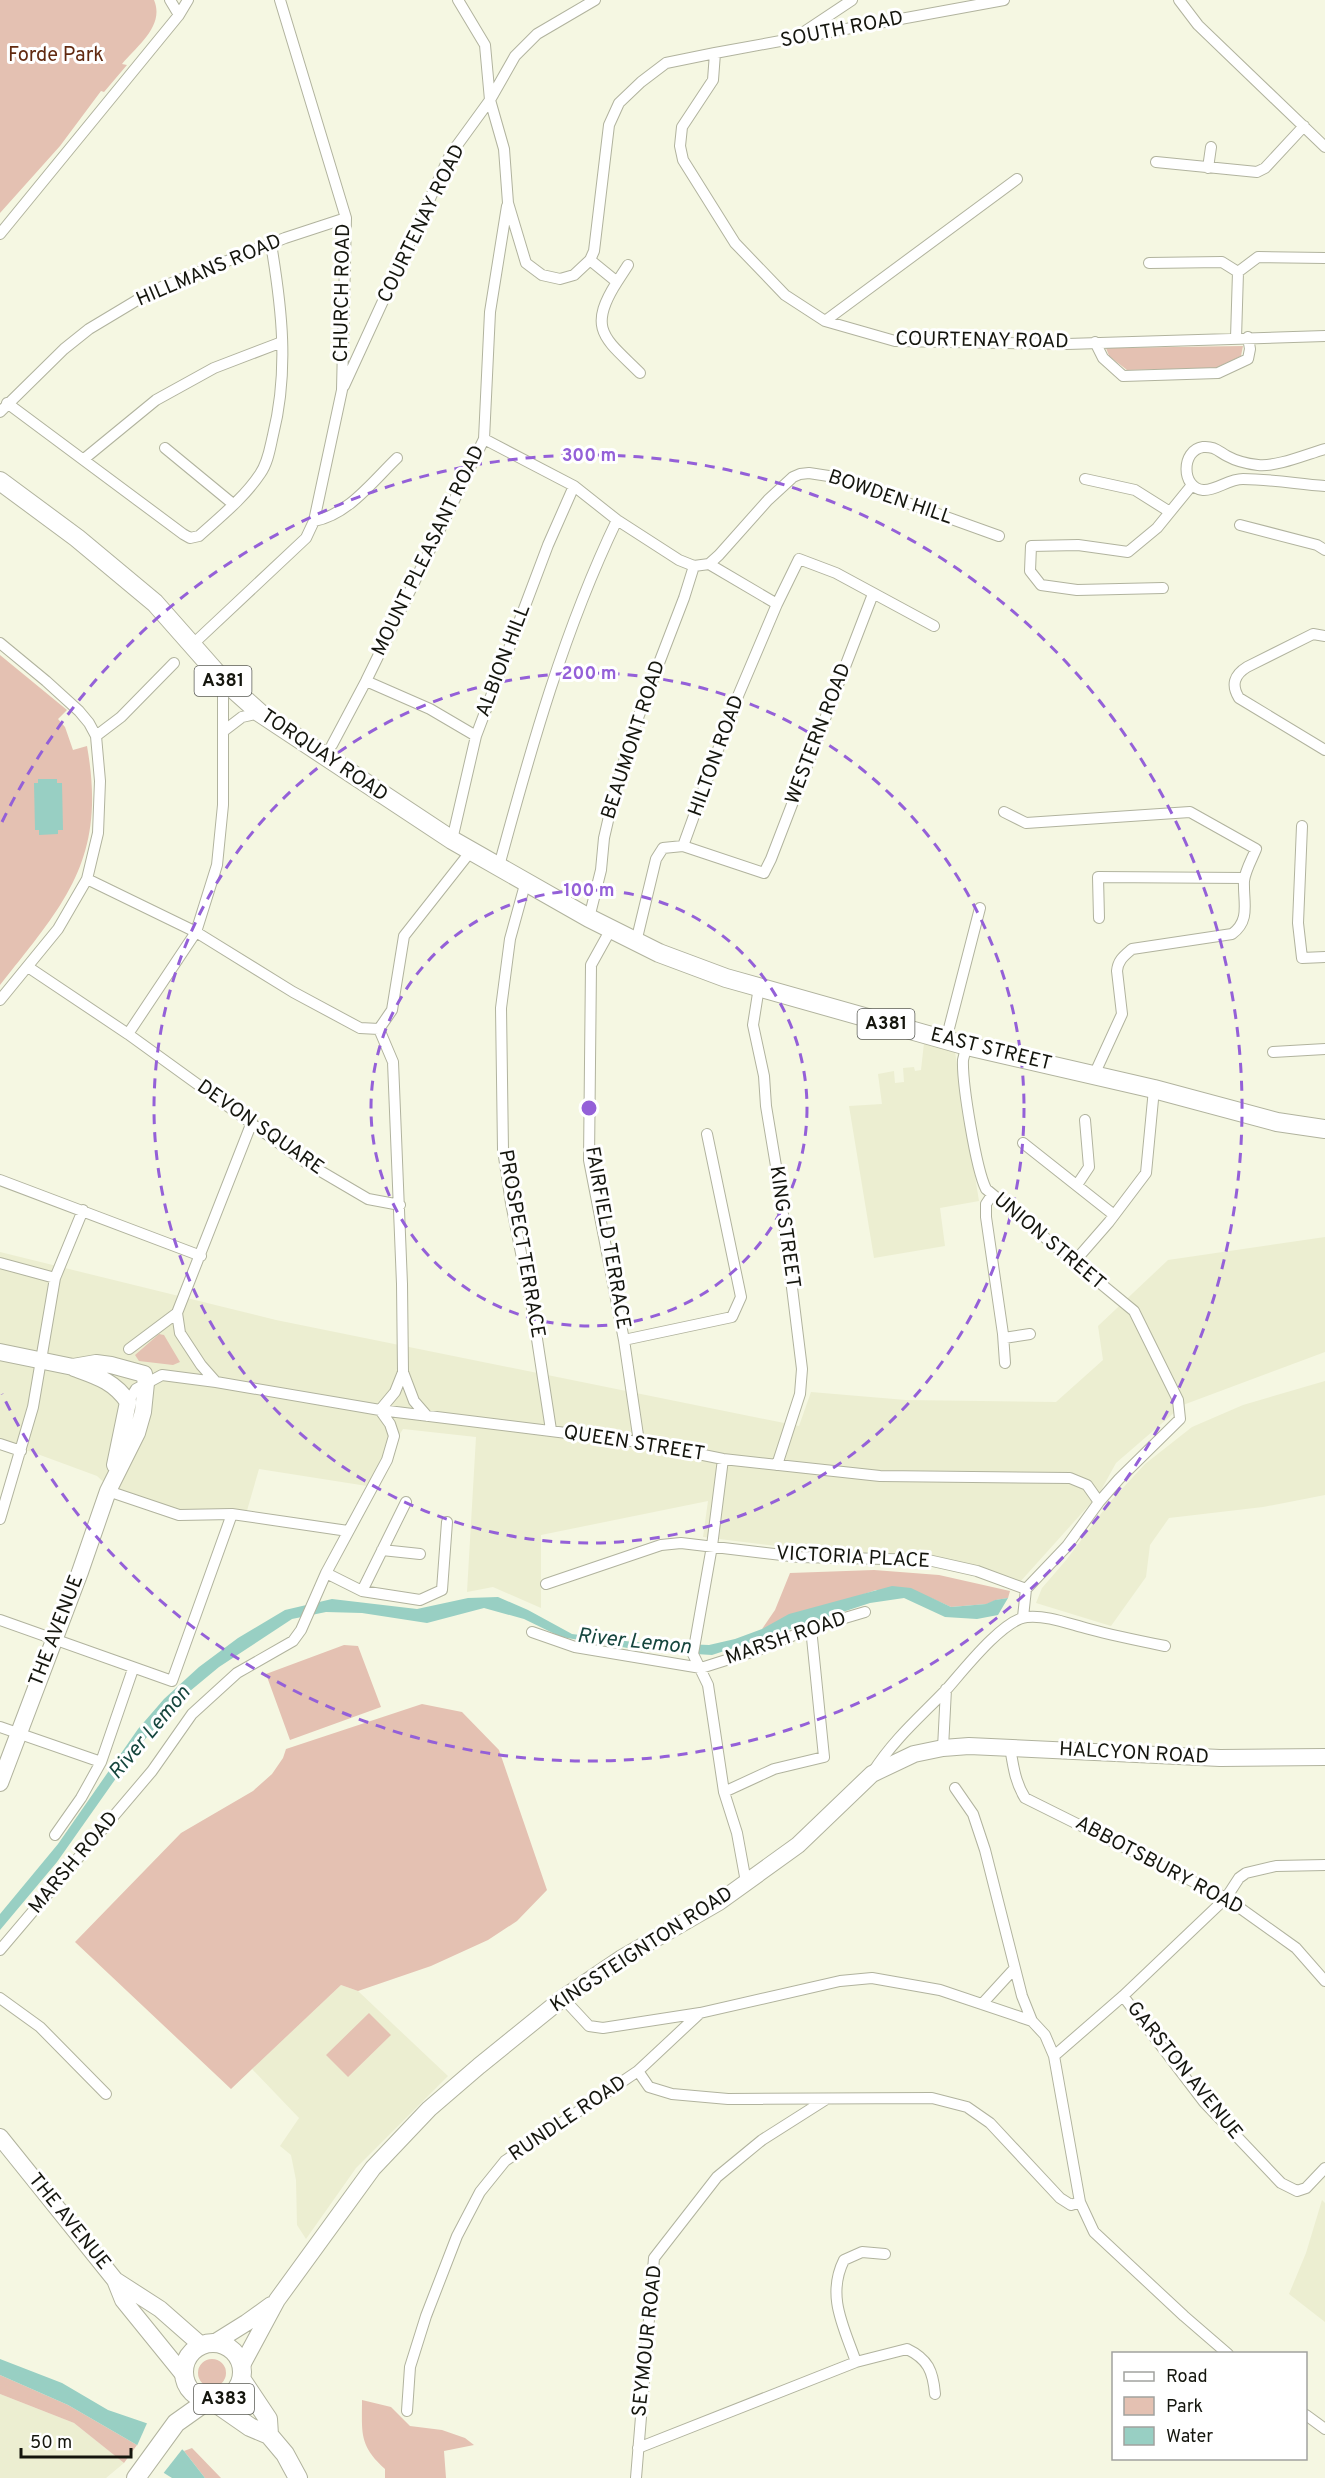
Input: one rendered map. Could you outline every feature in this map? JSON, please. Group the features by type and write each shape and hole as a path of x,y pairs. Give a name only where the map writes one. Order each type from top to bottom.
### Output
{"main road":[{"name":"TORQUAY ROAD","path":"0,481 77,538 155,603 223,680 260,713 471,851"},
{"name":"EAST STREET","path":"471,851 589,918 686,964 967,1046 1154,1089 1237,1113 1325,1129"},
{"name":"QUEEN STREET","path":"0,1352 73,1367 96,1363 145,1379"},
{"path":"73,1367 108,1380 120,1390 128,1402"},
{"name":"THE AVENUE","path":"110,1485 137,1433 143,1412 145,1379"},
{"name":"THE AVENUE","path":"0,1783 110,1485 128,1402"},
{"name":"HALCYON ROAD","path":"943,1748 1010,1747 1220,1758 1325,1757"},
{"name":"KINGSTEIGNTON ROAD","path":"242,2373 277,2300 373,2168 429,2109 563,1998 622,1958 719,1902 798,1845 872,1774 914,1754 943,1748"},
{"name":"THE AVENUE","path":"0,2137 41,2191 115,2280 160,2309 207,2344"},
{"name":"THE AVENUE","path":"115,2280 123,2300 184,2379"},
{"name":"KINGSTEIGNTON ROAD","path":"207,2344 246,2324 277,2300"},
{"name":"A383","path":"140,2472 172,2427 184,2379 184,2364 190,2352 207,2344 226,2346 236,2353 242,2373 268,2419 269,2435"},
{"name":"A383","path":"172,2427 211,2402 227,2398 236,2391 242,2373"},
{"name":"A383","path":"184,2379 196,2397 211,2402 250,2427 269,2435 285,2454 298,2478"}],"street":[{"path":"170,0 179,15"},
{"path":"0,234 179,15 188,0"},
{"name":"CHURCH ROAD","path":"192,645 306,538 314,521 342,390 346,218 280,0"},
{"path":"458,0 485,45 490,100 504,148 508,203 526,263 542,275 560,279 574,275 590,260 594,250 609,125 618,103 666,63 715,53"},
{"name":"COURTENAY ROAD","path":"342,390 450,155 490,100 515,56 537,34 595,0"},
{"path":"793,40 852,0"},
{"name":"SOUTH ROAD","path":"715,53 1004,0"},
{"path":"1179,0 1198,25 1325,147"},
{"name":"COURTENAY ROAD","path":"715,53 713,80 682,127 680,146 683,160 735,243 785,295 825,321 894,341 1067,344 1325,336"},
{"path":"1156,162 1257,172 1265,168 1304,126"},
{"path":"1208,168 1211,147"},
{"path":"825,321 1017,179"},
{"name":"MOUNT PLEASANT ROAD","path":"332,745 366,681 484,439 490,312 508,203"},
{"name":"HILLMANS ROAD","path":"4,407 64,349 90,329 154,290 271,244 346,218"},
{"path":"4,407 84,459 190,538 199,536 261,474 266,463 281,403 282,342 271,244"},
{"path":"1238,272 1258,257 1325,258"},
{"path":"590,260 617,282"},
{"path":"1149,263 1222,262 1238,272"},
{"path":"628,265 608,297 602,313 604,337 640,373"},
{"path":"1236,338 1238,272"},
{"name":"COURTENAY ROAD","path":"1095,342 1103,358 1123,376 1218,373 1248,359 1250,349 1248,338"},
{"path":"84,459 156,400 214,368 282,342"},
{"path":"484,439 573,486 617,520 679,560 694,566 709,564 777,604"},
{"path":"1325,449 1260,465 1229,457 1216,447 1200,447 1190,455 1186,466 1187,477 1192,485 1203,490 1241,479 1325,486"},
{"path":"165,448 233,504"},
{"path":"314,521 327,519 342,510 397,458"},
{"name":"BOWDEN HILL","path":"709,564 768,500 800,474 809,473 835,477 999,536"},
{"path":"1084,479 1135,490 1170,512"},
{"path":"1163,588 1077,590 1041,585 1030,571 1031,546 1078,545 1128,552 1157,528 1192,485"},
{"name":"ALBION HILL","path":"452,840 476,735 548,545 573,486"},
{"path":"499,866 539,724 572,625 592,571 617,520"},
{"path":"1240,525 1317,545 1325,550"},
{"name":"HILTON ROAD","path":"682,846 735,703 777,604 799,559 836,573 873,594"},
{"name":"BEAUMONT ROAD","path":"589,918 601,870 606,830 631,736 694,566"},
{"path":"873,594 934,626"},
{"name":"WESTERN ROAD","path":"682,846 764,873 873,594"},
{"path":"1325,636 1313,634 1247,666 1238,672 1234,690 1239,698 1325,750"},
{"path":"0,643 79,711 96,736 100,810 98,833 87,879 58,929 0,1000"},
{"path":"96,736 121,717 174,663"},
{"path":"128,1034 196,932 217,865 223,805 225,730 223,680"},
{"path":"366,681 430,710 476,735"},
{"path":"225,730 242,717 260,713"},
{"path":"1004,812 1026,822 1190,812 1256,849 1244,878 1244,922 1232,934 1132,949 1122,958 1117,971 1122,1014 1094,1075"},
{"path":"1302,826 1298,924 1302,958 1325,957"},
{"path":"636,942 656,860 663,848 682,846"},
{"path":"379,1029 392,1010 404,936 471,851"},
{"path":"1099,918 1098,877 1244,878"},
{"path":"87,879 196,932 292,992 360,1028 379,1029"},
{"name":"PROSPECT TERRACE","path":"526,881 510,939 501,1008 503,1150 510,1203 533,1313 551,1430"},
{"path":"946,1040 980,908"},
{"name":"FAIRFIELD TERRACE","path":"611,929 591,965 589,1161 624,1340 639,1442"},
{"name":"DEVON SQUARE","path":"28,967 128,1034 304,1162 368,1199 400,1205"},
{"name":"KING STREET","path":"759,987 753,1025 764,1076 766,1106 780,1190 802,1369 800,1394 777,1465"},
{"path":"379,1029 393,1062 400,1205 403,1372 414,1401 427,1416"},
{"name":"UNION STREET","path":"967,1046 963,1058 965,1084 982,1183 992,1195 1134,1311 1178,1400 1180,1419 1099,1502"},
{"path":"1273,1052 1325,1049"},
{"path":"1075,1261 1146,1173 1154,1089"},
{"path":"1077,1185 1089,1167 1085,1120"},
{"path":"129,1349 177,1313 252,1122"},
{"path":"624,1340 732,1317 741,1297 707,1134"},
{"path":"1023,1143 1114,1215"},
{"path":"0,1180 201,1256"},
{"path":"992,1195 986,1204 986,1216 1004,1338 1005,1363"},
{"path":"0,1519 33,1407 55,1278 83,1210"},
{"path":"0,1263 55,1278"},
{"path":"177,1313 180,1333 201,1365 216,1382"},
{"path":"1004,1338 1030,1334"},
{"path":"403,1372 395,1392 380,1410 390,1424 394,1437 387,1460 326,1573 362,1591 420,1600 442,1590 447,1522"},
{"name":"QUEEN STREET","path":"145,1379 162,1375 216,1382 380,1410 639,1442 723,1459 777,1465 880,1476 1070,1478 1088,1485 1099,1502"},
{"path":"128,1402 145,1379"},
{"path":"0,1444 21,1451"},
{"path":"723,1459 712,1546 693,1654 708,1685 724,1792 737,1833 746,1882"},
{"path":"110,1485 180,1515 232,1514 348,1531"},
{"path":"362,1591 406,1502"},
{"path":"1023,1617 1026,1589 1068,1546 1099,1502"},
{"path":"0,1620 172,1681 232,1514"},
{"name":"VICTORIA PLACE","path":"546,1584 661,1545 681,1543 799,1557 928,1560 977,1571 1026,1589"},
{"path":"382,1550 420,1554"},
{"name":"MARSH ROAD","path":"0,1950 152,1771 192,1714 237,1672 293,1641 304,1626 326,1573"},
{"name":"MARSH ROAD","path":"532,1632 575,1647 701,1668 761,1649 811,1628 866,1612"},
{"path":"872,1774 896,1740 996,1635 1023,1617 1042,1617 1166,1646"},
{"path":"724,1792 774,1769 824,1757 811,1628"},
{"path":"55,1834 81,1798 100,1762 133,1669"},
{"path":"943,1748 946,1689"},
{"path":"0,1727 100,1762"},
{"name":"ABBOTSBURY ROAD","path":"1010,1747 1019,1789 1025,1798 1226,1898 1296,1948 1325,1981"},
{"path":"955,1788 973,1814 985,1850 1014,1969 1032,2021 1045,2035 1054,2056 1080,2202 1094,2232 1226,2352"},
{"path":"1054,2056 1123,1996 1226,1898 1239,1878 1256,1869 1276,1866 1325,1865"},
{"path":"982,2004 1014,1969"},
{"path":"563,1998 589,2026 603,2028 700,2013 840,1981 872,1978 940,1990 1032,2021"},
{"name":"GARSTON AVENUE","path":"1123,1996 1204,2102 1281,2183 1297,2191 1306,2188 1325,2168"},
{"path":"0,1998 40,2027 106,2094"},
{"name":"RUNDLE ROAD","path":"407,2411 410,2367 426,2316 458,2236 480,2192 505,2161 638,2071 700,2013"},
{"path":"638,2071 649,2086 672,2094 728,2099 932,2098 967,2107 990,2123 1060,2198 1071,2205 1080,2202"},
{"name":"SEYMOUR ROAD","path":"636,2478 654,2258 717,2177 762,2140 825,2100"},
{"path":"856,2362 837,2304 835,2284 837,2273 843,2260 862,2252 885,2254"},
{"path":"638,2448 856,2362 907,2349 927,2361 933,2374 935,2394"},
{"path":"1307,2416 1325,2429"}],"shaded area":[{"path":"924,1043 955,1052 979,1201 940,1208 945,1246 874,1258 849,1106 882,1104 878,1074 894,1071 895,1083 904,1082 903,1068 914,1067 915,1071 921,1070"},
{"path":"1325,1237 1325,1352 1183,1405 1116,1463 1099,1494 1020,1582 926,1555 843,1554 703,1537 708,1501 541,1535 541,1608 493,1587 467,1592 476,1437 403,1429 367,1486 259,1469 244,1521 180,1518 123,1500 97,1476 32,1452 0,1444 0,1252 276,1320 799,1426 811,1392 906,1400 1056,1402 1103,1360 1098,1326 1168,1260"},
{"path":"1325,1381 1325,1495 1263,1507 1169,1518 1150,1545 1146,1577 1111,1626 1036,1603 1042,1588 1109,1503 1145,1464 1192,1427 1243,1405"},
{"path":"341,1985 358,1991 448,2076 356,2168 306,2239 297,2225 296,2180 291,2155 280,2146 299,2118 252,2069"},
{"path":"1322,2200 1325,2203 1325,2322 1289,2294 1306,2253"},
{"path":"0,2394 74,2423 124,2463 106,2478 0,2478"}],"green space":[{"name":"Forde Park","path":"0,0 154,0 156,18 148,35 122,64 127,65 104,92 101,91 60,146 0,213"},
{"path":"1243,346 1241,356 1216,368 1127,370 1109,356 1106,348"},
{"path":"0,655 67,710 58,719 65,727 73,750 87,746 92,785 91,819 86,849 76,876 44,928 0,985"},
{"path":"159,1334 164,1335 180,1362 173,1365 139,1361 135,1355"},
{"path":"874,1570 939,1575 1010,1591 1008,1598 987,1604 951,1607 931,1598 876,1590 762,1629 775,1610 790,1573"},
{"path":"344,1645 358,1646 381,1707 290,1740 266,1674"},
{"path":"422,1704 462,1712 499,1750 547,1890 517,1921 488,1940 431,1966 358,1991 341,1985 231,2089 75,1942 181,1833 253,1791 272,1774 286,1749"},
{"path":"369,2013 391,2035 348,2077 326,2055"},
{"path":"212,2359 222,2363 226,2373 222,2383 212,2387 202,2383 198,2373 202,2363"},
{"path":"0,2375 68,2405 137,2445 124,2463 74,2423 0,2394"},
{"path":"362,2400 391,2407 410,2426 442,2430 465,2438 474,2445 444,2451 446,2478 385,2478 385,2469 366,2446 362,2430"},
{"path":"192,2448 221,2478 205,2478 184,2451"}],"water":[{"path":"38,779 57,779 57,783 62,783 63,830 58,830 58,834 39,835 39,830 35,830 34,783 38,783"},
{"name":"River Lemon","path":"892,1586 911,1588 951,1607 986,1604 1008,1598 998,1615 977,1619 945,1617 904,1598 870,1603 712,1655 646,1651 561,1637 524,1619 484,1608 427,1623 362,1613 326,1612 292,1619 219,1667 184,1696 138,1747 57,1862 0,1930 0,1914 58,1844 138,1729 164,1699 199,1667 238,1638 285,1610 332,1599 417,1609 468,1598 498,1597 572,1634 633,1642 709,1645 762,1629 789,1614"},
{"path":"0,2359 62,2383 108,2410 163,2431 184,2451 205,2478 172,2478 164,2473 137,2445 68,2405 0,2375"}],"pier":[{"path":"148,2421 166,2430 184,2447 162,2475 136,2448"}]}
